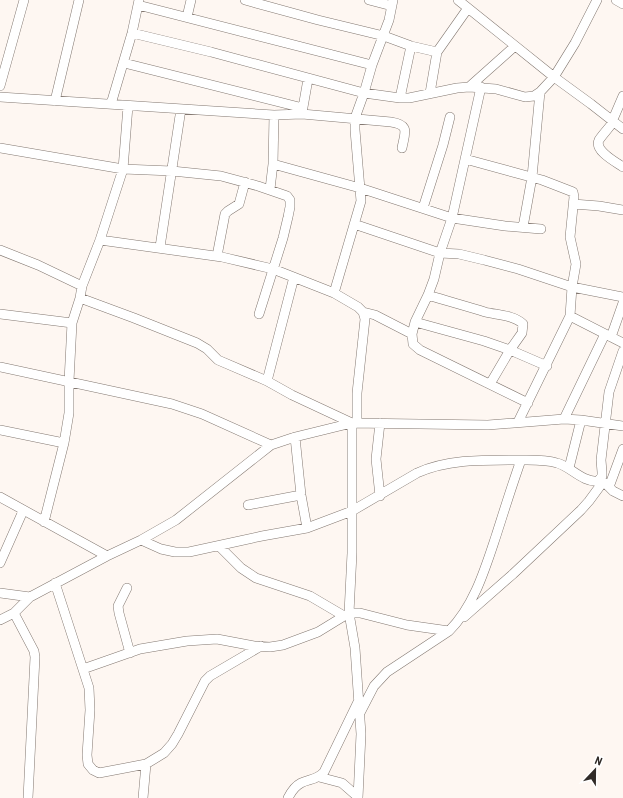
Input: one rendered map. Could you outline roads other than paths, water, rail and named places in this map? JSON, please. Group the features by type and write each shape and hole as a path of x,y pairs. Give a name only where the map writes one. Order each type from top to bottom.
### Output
{"street":[{"path":"0,86 2,69 24,0"},
{"path":"55,101 78,0"},
{"path":"187,17 191,0"},
{"path":"245,0 268,3 318,20 384,36 411,46 437,52"},
{"path":"334,293 361,201 355,118 372,65 384,36 393,3 369,0"},
{"path":"458,0 554,77 611,118 623,129"},
{"path":"132,33 211,52 364,93 400,98 469,87 481,87 496,89 525,97 534,96 540,92 554,77 575,43 597,0"},
{"path":"616,0 623,4"},
{"path":"112,104 132,33 138,3 372,65"},
{"path":"430,93 437,52 468,8"},
{"path":"400,98 411,46"},
{"path":"469,87 515,46"},
{"path":"124,63 303,111 400,123 406,130 402,148"},
{"path":"303,111 308,79"},
{"path":"481,87 452,218 440,254 434,279 415,322 412,334 413,344 420,350 528,403"},
{"path":"523,227 532,178 540,92"},
{"path":"623,96 598,144 603,153 623,167"},
{"path":"0,97 274,115 303,111"},
{"path":"44,522 64,443 69,413 72,323 80,298 82,286 100,240 122,168 125,155 128,106"},
{"path":"160,247 181,109"},
{"path":"270,189 273,164 274,115"},
{"path":"423,208 443,145 450,117"},
{"path":"611,118 623,119"},
{"path":"0,148 122,168 221,176 270,189 286,196 290,200 290,207 283,238 259,314"},
{"path":"465,159 555,184 573,192 574,197 570,237 576,264 572,287 570,316 547,366 518,422"},
{"path":"273,164 360,188 452,218 541,229"},
{"path":"217,256 225,214 239,204 245,182"},
{"path":"573,204 623,210"},
{"path":"354,224 440,254 459,254 518,269 572,287 623,297"},
{"path":"100,240 217,256 273,268 334,293 358,307 363,312 374,315 412,334"},
{"path":"0,250 38,265 82,286"},
{"path":"267,381 294,277"},
{"path":"428,295 520,321 523,324 522,333 490,384"},
{"path":"80,298 197,342 218,360 267,381 292,395 355,423"},
{"path":"564,419 623,303"},
{"path":"358,798 361,742 360,713 355,648 347,614 355,423 364,319 363,312"},
{"path":"0,314 72,323"},
{"path":"570,316 623,343"},
{"path":"415,322 484,341 510,350 547,366"},
{"path":"604,483 601,460 609,392 623,351"},
{"path":"0,367 172,404 202,414 271,445"},
{"path":"0,620 14,613 30,597 107,556 141,540 176,520 271,445 295,437 355,423 488,425 564,419 623,426"},
{"path":"569,468 581,420"},
{"path":"380,423 376,459 380,496"},
{"path":"0,430 64,443"},
{"path":"295,437 301,495 307,528"},
{"path":"360,713 374,686 387,672 449,631 513,574 581,510 604,483 623,449"},
{"path":"141,540 161,549 175,552 189,552 307,528 352,511 418,473 441,465 488,460 552,462 564,465 589,480 604,483 623,496"},
{"path":"457,623 481,578 521,460"},
{"path":"248,505 301,495"},
{"path":"0,497 107,556"},
{"path":"0,563 23,511"},
{"path":"219,546 240,568 256,578 310,596 347,614"},
{"path":"55,583 88,688 90,710 87,755 88,764 93,770 99,773 146,764 164,753 172,744 205,681 210,676 261,646"},
{"path":"127,588 118,606 130,653"},
{"path":"0,593 30,597"},
{"path":"14,613 34,651 35,657 28,798"},
{"path":"83,669 148,648 201,639 217,639 261,646 283,645 318,632 347,614 360,613 407,625 449,631"},
{"path":"288,798 296,786 319,777 324,772 358,701"},
{"path":"143,798 146,764"},
{"path":"319,777 342,783 358,798"}]}
